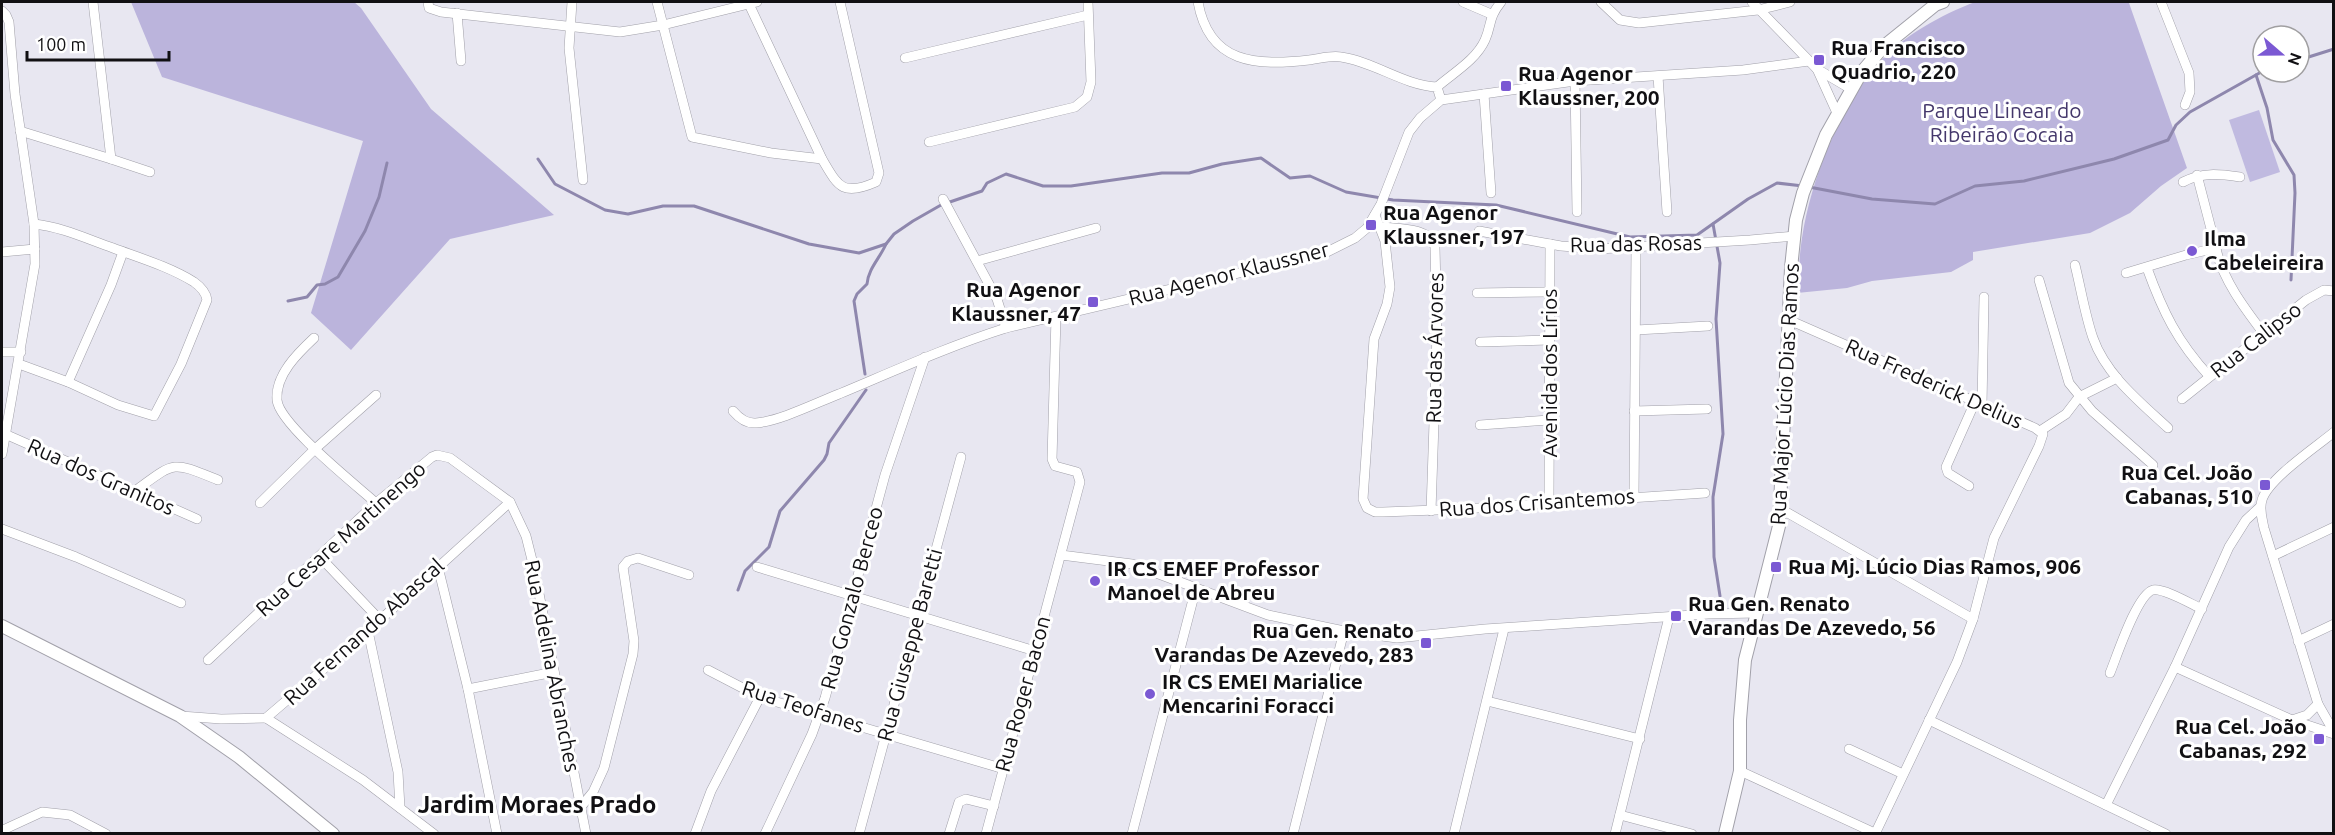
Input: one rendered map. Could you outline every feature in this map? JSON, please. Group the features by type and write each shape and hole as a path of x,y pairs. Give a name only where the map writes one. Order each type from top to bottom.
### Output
{"main road":[{"name":"Rua Major Lúcio Dias Ramos","path":"1725,834 1740,771 1743,683 1755,613 1779,526 1782,429 1794,236 1803,193 1837,113 1851,89 1883,47 1935,5 1943,2"},
{"path":"2,626 180,716 198,722 330,833"}],"street":[{"path":"93,2 111,159"},
{"path":"572,2 569,48 583,180"},
{"path":"657,2 692,137 771,153 822,159"},
{"path":"428,5 441,12 620,32 663,25 751,2 822,159 836,183 844,189 876,183 878,165 840,2"},
{"path":"929,142 1075,107 1082,102 1087,97 1091,82 1088,2"},
{"path":"1198,2 1201,17 1219,45 1232,55 1244,60 1271,63 1338,56 1362,61 1409,81 1437,87"},
{"path":"1463,2 1491,14"},
{"path":"1437,87 1479,52 1485,39 1491,14 1500,2"},
{"path":"1601,2 1614,15 1629,23 1758,10 1790,2"},
{"path":"1752,2 1817,69 1851,89"},
{"path":"2161,2 2189,73 2190,92 2185,105"},
{"path":"2,11 9,22 20,130 34,224 35,249 34,276 2,454"},
{"path":"457,13 461,61"},
{"path":"905,58 1088,15"},
{"path":"1437,87 1441,100 1575,81 1743,70 1809,61"},
{"path":"1817,69 1837,113"},
{"path":"1658,76 1667,212"},
{"path":"1575,81 1577,212"},
{"path":"1484,94 1491,193"},
{"name":"Rua Agenor Klaussner","path":"733,411 743,421 749,423 765,421 816,403 968,340 1006,328 1327,252 1355,238 1367,228 1381,204 1409,132 1420,118 1441,100"},
{"path":"20,130 150,172"},
{"path":"2183,182 2197,175 2217,173 2240,177"},
{"path":"2197,175 2216,248 2226,275 2264,334"},
{"path":"943,198 997,299 1006,328"},
{"path":"1375,215 1382,227"},
{"path":"19,364 68,382 118,405 154,416 189,347 206,306 206,296 192,281 123,252 54,228 34,224"},
{"name":"Rua dos Crisantemos","path":"1382,227 1390,287 1387,304 1374,339 1363,499 1370,510 1431,511 1705,493"},
{"name":"Rua das Árvores","path":"1382,227 1425,234 1434,241 1436,247 1437,334 1431,511"},
{"path":"977,261 1096,228"},
{"name":"Rua das Rosas","path":"1479,231 1578,248 1636,248 1794,236"},
{"name":"Avenida dos Lírios","path":"1550,244 1550,502"},
{"path":"1634,496 1636,248"},
{"path":"2126,273 2216,248"},
{"path":"2,252 35,249"},
{"path":"68,382 111,285 123,252"},
{"path":"2075,265 2093,339 2117,378 2168,428"},
{"path":"2147,268 2158,298 2177,337 2209,376"},
{"path":"2039,280 2069,383 2079,397 2153,465"},
{"name":"Rua Calipso","path":"2182,399 2306,300 2324,290 2334,291"},
{"path":"1477,293 1550,292"},
{"path":"1969,486 1948,472 1946,467 1978,404 1984,297"},
{"name":"Rua Roger Bacon","path":"986,834 1080,476 1073,470 1055,466 1052,459 1056,317"},
{"name":"Rua Frederick Delius","path":"1789,320 2040,431 2043,438 1994,538 1973,619 1958,662 1876,833"},
{"path":"1636,330 1708,326"},
{"path":"314,338 291,360 280,384 277,402 281,412 315,449 376,503"},
{"path":"1480,342 1549,340"},
{"path":"2,352 21,352"},
{"name":"Rua Gonzalo Berceo","path":"765,834 819,714 885,475 925,357"},
{"path":"2040,431 2066,414 2079,397 2117,378"},
{"path":"260,502 376,394"},
{"path":"1635,411 1707,409"},
{"path":"1480,424 1549,420"},
{"path":"2334,432 2271,484 2262,498 2260,507 2318,704 2330,719 2334,733"},
{"name":"Rua dos Granitos","path":"5,434 197,519"},
{"name":"Rua Cesare Martinengo","path":"208,660 376,503 432,457 437,455 450,458 510,502"},
{"name":"Rua Giuseppe Baretti","path":"859,834 962,457"},
{"path":"135,491 163,471 179,465 218,480"},
{"name":"Rua Fernando Abascal","path":"198,722 266,718 380,621 510,502"},
{"name":"Rua Adelina Abranches","path":"510,502 526,536 534,568 586,834"},
{"path":"2106,805 2175,667 2238,530 2260,507"},
{"path":"1781,509 1973,619"},
{"path":"2273,556 2334,528"},
{"path":"2,529 181,603"},
{"path":"1061,555 1132,564 1268,615 1344,631 1397,638 1669,617 1755,613"},
{"path":"320,557 380,621"},
{"path":"580,808 593,792 604,768 633,654 634,641 623,567 628,561 638,558 689,575"},
{"path":"438,567 468,689 497,834"},
{"path":"757,567 1035,651"},
{"path":"1132,834 1196,588"},
{"path":"2110,673 2138,607 2148,593 2159,590 2202,609"},
{"path":"1615,834 1669,617"},
{"path":"2298,641 2334,624"},
{"path":"1454,834 1504,629"},
{"path":"368,631 399,778 400,808"},
{"path":"1293,834 1344,631"},
{"path":"2175,667 2292,720 2334,733"},
{"name":"Rua Teofanes","path":"708,670 760,697 1004,769"},
{"path":"468,689 554,672"},
{"path":"695,834 711,792 760,697"},
{"path":"1487,701 1640,739"},
{"path":"2292,720 2307,715 2318,704"},
{"path":"266,718 335,761 434,834"},
{"path":"1929,720 2166,834"},
{"path":"1849,749 1903,774"},
{"path":"1740,771 1876,833"},
{"path":"949,834 959,802 966,799 994,806"},
{"path":"4,830 42,812 70,815 106,834"},
{"path":"1620,815 1692,834"}],"shaded area":[{"path":"2259,110 2280,172 2250,182 2229,120"}],"green space":[{"path":"131,2 354,2 361,8 431,109 554,215 450,239 351,350 311,313 363,141 162,77"},
{"name":"Parque Linear do Ribeirão Cocaia","path":"1975,2 2129,3 2187,168 2161,186 2130,213 2090,233 1973,252 1973,260 1951,272 1872,281 1847,288 1797,293 1802,238 1812,192 1829,145 1851,101 1879,63 1900,43 1936,20"}],"waterway":[{"path":"2311,56 2334,49"},
{"path":"1809,187 1872,199 1935,204 1975,186 2024,181 2114,159 2168,140 2176,125 2190,112 2251,78"},
{"path":"2259,84 2267,108 2273,140 2294,175 2291,280"},
{"path":"538,159 555,184 605,210 628,214 663,206 694,206 809,244 859,253 886,244 894,234 913,221 941,205 982,191 987,183 1006,174 1043,186 1071,186 1162,173 1189,173 1222,164 1261,158 1290,178 1310,176 1346,192 1393,200 1496,205 1630,237 1697,235 1748,199 1777,183 1803,186"},
{"path":"288,301 307,297 317,285 325,284 338,277 365,231 379,197 387,163"},
{"path":"1713,224 1720,263 1716,319 1723,434 1713,497 1714,557 1720,596"},
{"path":"865,374 854,301 857,294 867,284 872,268 886,244"},
{"path":"738,590 745,571 769,547 780,511 824,460 829,443 866,390"}],"place":[{"name":"Rua Francisco Quadrio, 220","path":"1819,60"},
{"name":"Rua Agenor Klaussner, 200","path":"1506,86"},
{"name":"Rua Agenor Klaussner, 197","path":"1371,225"},
{"name":"Ilma Cabeleireira","path":"2192,251"},
{"name":"Rua Agenor Klaussner, 47","path":"1093,302"},
{"name":"Rua Cel. João Cabanas, 510","path":"2265,485"},
{"name":"Rua Mj. Lúcio Dias Ramos, 906","path":"1776,567"},
{"name":"IR CS EMEF Professor Manoel de Abreu","path":"1095,581"},
{"name":"Rua Gen. Renato Varandas De Azevedo, 56","path":"1676,616"},
{"name":"Rua Gen. Renato Varandas De Azevedo, 283","path":"1426,643"},
{"name":"IR CS EMEI Marialice Mencarini Foracci","path":"1150,694"},
{"name":"Rua Cel. João Cabanas, 292","path":"2319,739"}],"district":[{"name":"Jardim Moraes Prado","path":"537,805"}]}
